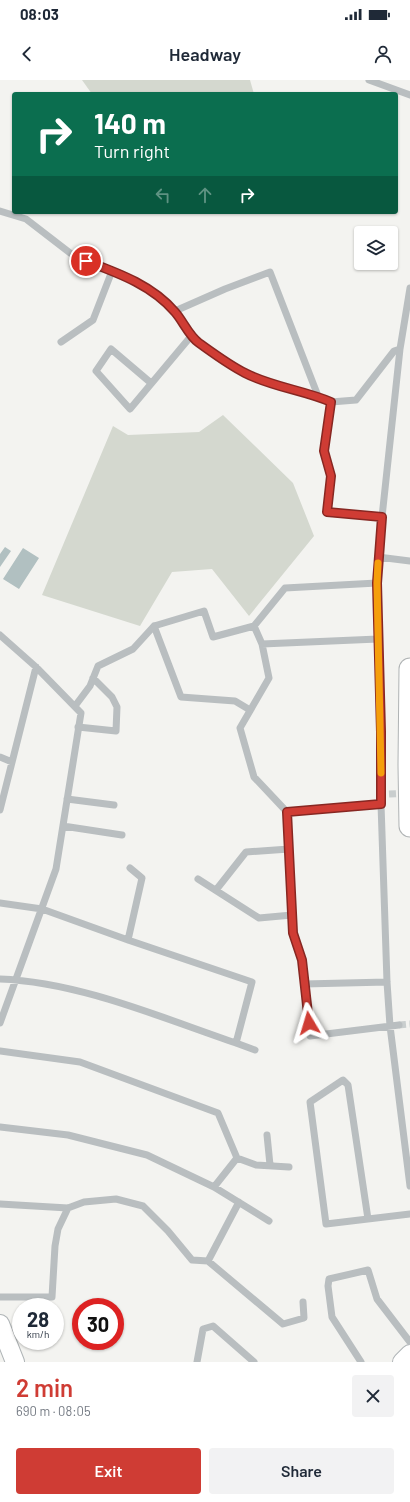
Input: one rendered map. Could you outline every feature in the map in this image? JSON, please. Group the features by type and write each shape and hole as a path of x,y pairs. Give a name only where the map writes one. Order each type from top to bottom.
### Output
{"highway":[{"path":"410,669 410,826"}],"main road":[{"path":"0,1324 15,1362"},
{"path":"402,1362 410,1354"}],"street":[{"path":"369,80 410,95"},
{"path":"0,211 26,219 74,256 122,274 156,294 175,311 197,342 245,373 276,385 318,396 331,402 356,400 394,351 400,349"},
{"path":"61,342 93,320 112,271"},
{"path":"175,311 225,289 270,272 318,396"},
{"path":"410,288 408,312 400,349 378,557 377,583 386,982 410,1186"},
{"path":"151,383 111,349 96,371 130,409 192,335"},
{"path":"331,402 324,451 331,476 327,512 382,517"},
{"path":"378,557 410,561"},
{"path":"74,706 90,686 98,666 133,649 154,626 204,611 213,637 254,626 285,588 377,583"},
{"path":"154,626 181,698 235,701 250,710"},
{"path":"254,626 262,644 269,678 240,728 254,777 287,812 293,933 302,960 310,1036 399,1026"},
{"path":"0,635 36,667 80,713 56,868 0,1023"},
{"path":"262,644 378,639"},
{"path":"0,810 36,667"},
{"path":"78,727 116,731 117,707 112,697 93,678"},
{"path":"0,757 12,762"},
{"path":"381,791 389,794"},
{"path":"67,798 114,805"},
{"path":"287,812 381,804"},
{"path":"62,826 122,835"},
{"path":"216,890 246,852 289,849"},
{"path":"128,940 142,878 130,868"},
{"path":"198,879 259,918 292,915"},
{"path":"0,903 42,909 252,982 236,1043"},
{"path":"0,979 15,979 88,992 255,1050"},
{"path":"304,984 386,982"},
{"path":"0,1051 80,1062 218,1113 237,1158 256,1165 289,1167"},
{"path":"368,1220 348,1085 343,1080 310,1102 326,1224 368,1220 410,1214"},
{"path":"0,1127 68,1135 147,1155 214,1187 269,1221"},
{"path":"268,1135 270,1165"},
{"path":"214,1187 237,1158"},
{"path":"0,1204 68,1208 84,1202 116,1199 143,1206 168,1231 192,1260 208,1261 283,1324 304,1318 303,1302"},
{"path":"208,1261 239,1202"},
{"path":"0,1297 52,1297 55,1246 58,1229 68,1208"},
{"path":"361,1362 332,1317 328,1286 329,1279 368,1270 377,1299 410,1342"},
{"path":"197,1362 203,1329 213,1326 254,1362"}],"shaded area":[{"path":"82,80 250,80 253,92 91,92"},
{"path":"223,415 293,483 314,536 249,616 212,569 172,572 140,626 42,595 113,426 128,435 199,432"},
{"path":"5,547 11,551 0,567 0,554"},
{"path":"23,548 39,558 19,589 3,579"}],"tunnel":[{"path":"389,794 408,793"},
{"path":"399,1025 410,1024"}],"slow traffic":[{"path":"378,563 377,583 381,773"}],"route":[{"path":"86,261 122,274 156,294 175,311 197,342 245,373 276,385 318,396 331,402 324,451 331,476 327,512 382,517 377,583 381,732 381,804 287,812 293,933 302,960 309,1023"}]}
